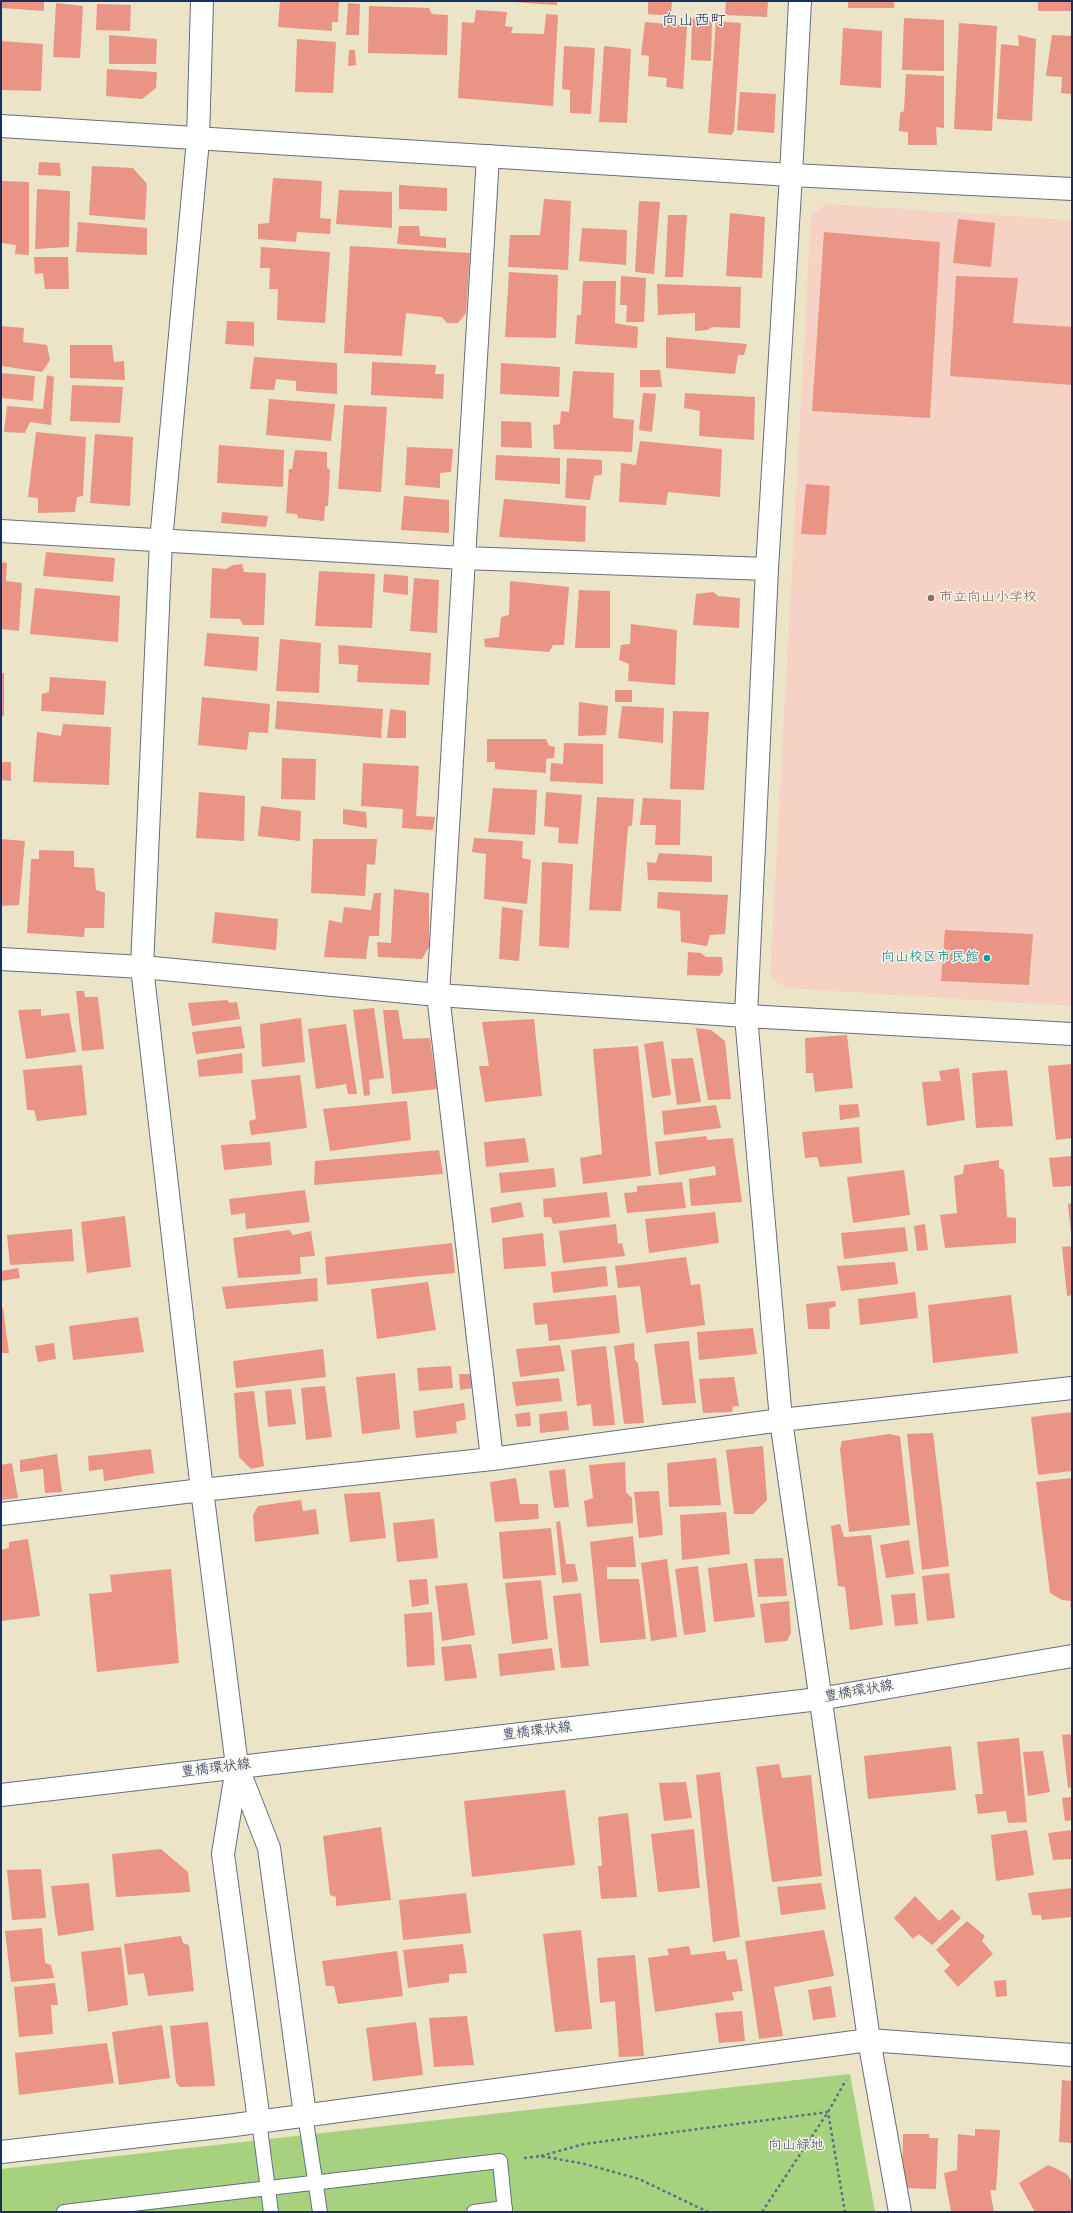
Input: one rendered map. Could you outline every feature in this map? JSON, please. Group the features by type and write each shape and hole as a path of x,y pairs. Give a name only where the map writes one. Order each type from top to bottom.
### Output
{"street":[{"path":"202,1 198,140 161,541 142,967 202,1490 237,1766 269,1848 305,2115"},
{"path":"800,1 767,569 746,1016 781,1420 819,1699 869,2040 900,2212"},
{"path":"1,126 198,140 791,175 1072,189"},
{"path":"488,156 462,558 438,995 492,1458"},
{"path":"1,531 462,558 767,569"},
{"path":"1,959 142,967 438,995 746,1016 1072,1034"},
{"path":"1,1514 492,1458 781,1420 1072,1388"},
{"name":"豊橋環状線","path":"1,1795 237,1766 819,1699 1072,1656"},
{"path":"237,1766 223,1854 259,2121"},
{"path":"1,2152 259,2121 869,2040 1072,2055"}],"lane":[{"path":"305,2115 320,2212"},
{"path":"259,2121 271,2212"},
{"path":"64,2212 500,2161 505,2210 474,2212"}],"path":[{"path":"762,2212 828,2112 847,2078"},
{"path":"500,2161 541,2156 584,2144 828,2112"},
{"path":"828,2112 845,2212"},
{"path":"541,2156 585,2164 639,2179 708,2212"}],"shaded area":[{"name":"市立向山小学校","path":"825,204 1072,220 1072,1006 786,988 770,977 811,216"}],"green space":[{"name":"向山緑地","path":"850,2074 875,2212 1,2212 1,2169"}],"building":[{"path":"1,1 44,1 44,11 1,8"},
{"path":"280,1 339,1 338,22 332,22 332,31 278,27"},
{"path":"557,1 557,5 513,2"},
{"path":"648,1 672,1 671,16 648,14"},
{"path":"726,1 768,1 767,17 725,15"},
{"path":"848,1 894,1 894,8 848,8"},
{"path":"1038,1 1072,1 1072,11 1038,11"},
{"path":"56,3 83,6 80,58 53,57"},
{"path":"348,3 360,4 359,35 346,35"},
{"path":"97,4 131,5 130,31 96,30"},
{"path":"369,6 429,8 432,14 448,15 447,55 368,53"},
{"path":"476,10 507,12 505,26 513,27 511,33 544,34 546,14 558,15 553,106 458,98 462,22 474,23"},
{"path":"692,18 712,22 711,61 691,60"},
{"path":"904,18 944,20 944,71 902,70"},
{"path":"716,21 741,23 734,131 731,135 708,133"},
{"path":"645,22 687,26 683,89 666,87 667,78 648,76 649,56 641,55"},
{"path":"959,23 997,26 992,131 954,129"},
{"path":"843,28 882,31 881,88 840,85"},
{"path":"109,35 157,39 156,64 109,64"},
{"path":"1018,35 1036,39 1032,121 997,119 1001,44 1019,46"},
{"path":"1052,35 1072,36 1072,94 1061,93 1062,77 1046,76"},
{"path":"297,39 336,42 333,93 295,92"},
{"path":"1,41 43,44 41,91 1,90"},
{"path":"564,46 595,48 591,114 570,113 570,90 562,89"},
{"path":"604,46 631,49 627,123 599,122"},
{"path":"349,50 355,50 356,65 348,66"},
{"path":"107,69 157,72 156,88 142,99 106,96"},
{"path":"906,74 944,76 944,128 936,127 937,145 908,145 908,132 899,131 900,113 904,111"},
{"path":"740,92 776,94 774,133 737,130"},
{"path":"39,162 60,163 61,176 38,175"},
{"path":"92,166 133,168 147,184 145,220 89,215"},
{"path":"273,178 322,181 320,218 331,219 330,234 297,232 296,242 258,239 258,224 269,223"},
{"path":"1,181 29,182 29,255 15,254 16,245 1,243"},
{"path":"399,185 447,188 447,211 399,209"},
{"path":"37,189 70,191 69,247 35,249"},
{"path":"339,190 392,192 392,228 336,224"},
{"path":"544,199 571,201 568,270 508,267 510,235 540,235"},
{"path":"639,201 660,202 654,274 635,272"},
{"path":"730,213 765,217 762,278 726,276"},
{"path":"668,215 687,215 683,277 665,277"},
{"path":"958,219 995,223 991,267 953,263"},
{"path":"78,222 147,228 147,255 76,252"},
{"path":"399,226 419,226 420,236 446,238 446,248 397,244"},
{"path":"582,228 627,230 626,265 579,261"},
{"path":"824,232 940,242 930,418 812,411"},
{"path":"350,246 470,253 466,313 458,323 447,323 442,317 406,313 402,356 344,353"},
{"path":"261,247 330,252 325,323 277,320 278,289 269,289 270,268 260,268"},
{"path":"34,257 68,257 69,289 45,289 43,273 35,274"},
{"path":"509,272 558,275 556,338 505,337"},
{"path":"621,276 646,278 644,322 626,322 627,305 620,305"},
{"path":"956,276 1018,278 1013,323 1072,327 1072,385 950,376"},
{"path":"583,281 616,281 615,323 638,327 637,348 575,344 577,315 581,315"},
{"path":"657,284 741,287 740,328 712,327 707,330 695,331 695,313 658,315"},
{"path":"227,321 254,322 254,346 225,344"},
{"path":"1,326 24,328 23,342 47,345 50,360 42,372 1,366"},
{"path":"666,337 747,344 744,355 738,355 735,374 666,368"},
{"path":"70,345 112,345 114,362 124,361 125,380 70,378"},
{"path":"254,357 337,363 337,394 296,391 296,381 276,379 274,390 250,389"},
{"path":"372,362 436,365 435,374 444,374 443,399 371,395"},
{"path":"501,363 560,367 559,397 500,394"},
{"path":"640,370 660,370 662,387 640,387"},
{"path":"573,371 614,373 613,418 634,420 632,452 554,449 553,425 560,424 561,411 569,412"},
{"path":"1,373 35,376 33,401 1,398"},
{"path":"47,375 54,377 51,425 30,422 25,433 4,432 7,406 43,409"},
{"path":"72,385 123,387 120,423 70,421"},
{"path":"643,393 656,394 652,432 639,430"},
{"path":"685,393 755,397 754,440 699,436 700,411 684,408"},
{"path":"269,399 335,404 331,441 266,435"},
{"path":"344,405 387,407 381,492 338,489"},
{"path":"501,421 531,422 532,448 501,447"},
{"path":"36,432 86,437 83,496 77,497 75,512 38,513 38,498 28,497"},
{"path":"95,434 133,437 130,506 90,503"},
{"path":"640,441 722,449 720,497 668,492 666,505 619,502 621,463 636,465"},
{"path":"219,445 284,450 283,487 217,483"},
{"path":"407,447 453,449 451,472 440,473 440,488 405,485"},
{"path":"295,450 327,452 327,467 330,470 328,506 325,506 324,521 298,518 297,514 286,513 289,469 292,469"},
{"path":"496,455 560,458 560,484 495,480"},
{"path":"567,458 602,460 602,475 594,476 590,500 565,498"},
{"path":"806,484 830,486 826,535 801,534"},
{"path":"404,496 449,500 449,533 401,530"},
{"path":"504,499 586,506 585,542 499,537"},
{"path":"222,512 268,516 266,527 221,523"},
{"path":"46,552 115,558 113,582 43,576"},
{"path":"1,562 7,563 6,581 22,583 19,631 1,629"},
{"path":"242,564 244,572 266,573 264,625 243,625 240,619 210,618 212,568 226,569 233,565"},
{"path":"319,571 375,574 372,628 315,626"},
{"path":"384,574 408,576 408,595 383,592"},
{"path":"414,578 439,580 437,633 410,631"},
{"path":"510,581 569,587 564,645 553,645 549,652 485,647 484,639 499,637 501,617 509,615"},
{"path":"35,588 120,596 118,642 30,634"},
{"path":"579,590 610,591 610,648 575,648"},
{"path":"713,592 718,596 740,598 739,628 693,625 696,594"},
{"path":"631,624 677,630 675,685 628,681 629,664 619,660 621,645 630,644"},
{"path":"207,633 259,637 257,671 204,666"},
{"path":"280,639 321,643 319,693 276,691"},
{"path":"338,645 431,653 429,685 357,682 358,665 339,664"},
{"path":"1,673 4,673 4,716 1,716"},
{"path":"50,677 106,681 104,715 41,711 42,694 49,692"},
{"path":"615,690 632,690 632,702 615,702"},
{"path":"202,697 270,704 268,733 249,732 247,750 198,745"},
{"path":"277,701 383,709 381,738 275,729"},
{"path":"579,702 608,706 606,735 578,736"},
{"path":"622,706 664,708 663,743 618,738"},
{"path":"390,709 406,711 406,738 387,738"},
{"path":"673,711 709,712 704,790 670,789"},
{"path":"63,724 111,727 109,785 33,782 37,732 61,736"},
{"path":"487,739 546,739 549,746 555,747 554,758 546,759 546,773 495,769 495,762 487,762"},
{"path":"564,743 603,744 603,784 550,781 551,763 563,764"},
{"path":"282,758 316,759 315,800 281,799"},
{"path":"1,762 11,762 11,781 1,780"},
{"path":"363,763 419,766 416,816 435,817 433,830 402,828 403,809 361,806"},
{"path":"493,788 537,790 535,835 488,832"},
{"path":"199,792 245,796 244,841 196,838"},
{"path":"546,792 582,795 578,844 558,843 559,828 544,826"},
{"path":"597,797 634,799 632,825 628,827 621,911 589,910"},
{"path":"643,798 681,800 680,845 655,845 656,825 640,825"},
{"path":"261,806 301,811 300,841 258,836"},
{"path":"343,809 366,812 367,828 343,824"},
{"path":"474,838 523,841 522,858 531,860 527,904 484,899 486,854 472,852"},
{"path":"1,839 25,841 19,905 1,906"},
{"path":"313,839 377,839 375,865 367,864 365,896 311,893"},
{"path":"39,850 74,851 74,867 94,868 96,890 105,893 104,928 85,928 84,937 27,933 31,859 39,859"},
{"path":"659,853 712,856 712,882 648,880 647,862 656,863"},
{"path":"542,862 573,864 569,948 539,946"},
{"path":"394,889 429,893 429,947 422,959 378,957 377,942 391,943"},
{"path":"658,892 728,895 725,934 710,935 707,946 681,942 680,911 657,908"},
{"path":"374,893 381,893 379,936 369,936 366,959 324,957 329,920 342,923 344,907 371,910"},
{"path":"502,907 523,910 519,961 499,959"},
{"path":"215,912 278,919 276,950 212,943"},
{"name":"向山校区市民館","path":"945,930 1033,934 1029,985 941,981"},
{"path":"688,952 701,953 706,957 722,957 723,971 719,976 687,975"},
{"path":"76,991 84,991 85,997 98,997 104,1049 82,1051"},
{"path":"227,1000 230,1003 237,1002 240,1019 192,1026 188,1003"},
{"path":"374,1008 384,1078 369,1080 370,1095 364,1096 353,1010"},
{"path":"41,1009 41,1016 69,1013 76,1052 26,1059 18,1010"},
{"path":"383,1010 398,1010 403,1039 430,1038 437,1089 392,1094"},
{"path":"301,1018 305,1062 262,1067 260,1024"},
{"path":"534,1019 542,1096 485,1102 479,1066 489,1066 482,1022"},
{"path":"346,1024 357,1094 348,1094 346,1084 316,1089 308,1029"},
{"path":"241,1026 245,1048 196,1054 192,1032"},
{"path":"696,1028 711,1030 725,1041 731,1099 708,1100"},
{"path":"847,1035 853,1088 815,1092 813,1073 806,1073 805,1038"},
{"path":"663,1041 671,1095 652,1098 644,1044"},
{"path":"638,1046 651,1176 583,1184 580,1158 602,1154 593,1049"},
{"path":"242,1053 243,1073 199,1077 197,1060"},
{"path":"693,1058 701,1102 677,1105 671,1059"},
{"path":"1072,1064 1072,1138 1056,1140 1048,1066"},
{"path":"82,1065 87,1115 37,1121 34,1110 27,1110 23,1070"},
{"path":"959,1068 965,1120 927,1126 922,1082 941,1081 939,1071"},
{"path":"1007,1070 1013,1126 976,1128 972,1073"},
{"path":"300,1075 307,1128 251,1135 249,1121 256,1119 251,1080"},
{"path":"407,1101 411,1140 330,1151 323,1109"},
{"path":"858,1104 860,1117 840,1120 839,1105"},
{"path":"716,1105 721,1128 664,1135 662,1111"},
{"path":"859,1127 862,1163 820,1167 817,1157 805,1158 802,1132"},
{"path":"706,1136 708,1140 733,1138 742,1202 691,1206 689,1179 716,1175 715,1166 659,1175 655,1142"},
{"path":"525,1138 529,1162 486,1167 484,1142"},
{"path":"270,1142 272,1165 224,1170 221,1145"},
{"path":"439,1150 443,1174 314,1185 315,1161"},
{"path":"1072,1156 1072,1186 1053,1187 1049,1158"},
{"path":"999,1160 999,1168 1004,1170 1007,1217 1016,1218 1016,1243 945,1248 940,1215 957,1213 954,1176 963,1174 964,1165"},
{"path":"554,1168 556,1187 501,1193 499,1173"},
{"path":"904,1170 910,1215 853,1223 847,1177"},
{"path":"682,1182 686,1208 627,1213 624,1193 637,1192 637,1186"},
{"path":"305,1190 310,1222 246,1229 245,1213 231,1215 229,1199"},
{"path":"607,1192 610,1217 553,1224 551,1217 544,1217 543,1199"},
{"path":"521,1202 524,1217 492,1223 490,1208"},
{"path":"1072,1203 1072,1233 1071,1233 1068,1204"},
{"path":"715,1212 719,1243 649,1253 645,1219"},
{"path":"125,1216 131,1267 87,1273 81,1222"},
{"path":"616,1224 618,1244 622,1243 625,1256 563,1263 559,1231"},
{"path":"925,1224 928,1250 917,1251 914,1226"},
{"path":"905,1227 908,1251 844,1259 841,1233"},
{"path":"72,1229 74,1261 10,1265 7,1235"},
{"path":"289,1230 293,1235 311,1231 315,1256 300,1257 301,1274 238,1278 233,1238"},
{"path":"543,1233 546,1266 504,1269 502,1238"},
{"path":"452,1243 455,1273 327,1285 325,1257"},
{"path":"1072,1246 1072,1295 1067,1296 1062,1247"},
{"path":"686,1257 691,1285 700,1284 705,1325 646,1333 640,1286 618,1288 615,1266"},
{"path":"895,1262 898,1284 841,1291 837,1266"},
{"path":"606,1266 608,1286 553,1293 551,1272"},
{"path":"18,1268 20,1278 1,1281 1,1271"},
{"path":"317,1278 318,1301 226,1309 222,1287"},
{"path":"428,1282 436,1330 377,1339 371,1289"},
{"path":"915,1292 918,1318 860,1325 858,1299"},
{"path":"616,1295 620,1333 549,1341 547,1324 535,1325 533,1303"},
{"path":"1011,1295 1018,1353 933,1363 928,1305"},
{"path":"835,1301 836,1306 829,1309 830,1329 808,1329 806,1304"},
{"path":"1,1308 3,1308 9,1353 1,1353"},
{"path":"138,1317 144,1352 73,1360 69,1326"},
{"path":"753,1328 757,1354 699,1360 697,1332"},
{"path":"689,1341 696,1403 662,1405 654,1344"},
{"path":"54,1343 56,1359 38,1362 35,1346"},
{"path":"634,1343 635,1360 638,1363 644,1423 624,1424 614,1346"},
{"path":"560,1345 565,1371 520,1377 516,1349"},
{"path":"606,1346 615,1425 593,1426 591,1404 577,1406 571,1350"},
{"path":"323,1349 326,1377 236,1388 233,1361"},
{"path":"451,1366 453,1388 419,1391 417,1368"},
{"path":"395,1373 400,1429 362,1434 356,1377"},
{"path":"459,1374 471,1374 472,1388 460,1390"},
{"path":"734,1377 739,1406 733,1406 732,1412 703,1413 699,1379"},
{"path":"559,1378 562,1401 516,1406 512,1382"},
{"path":"325,1386 332,1437 306,1440 301,1388"},
{"path":"291,1389 296,1424 268,1427 265,1391"},
{"path":"254,1391 264,1466 251,1469 239,1457 234,1393"},
{"path":"464,1403 466,1419 456,1422 457,1433 416,1438 413,1411"},
{"path":"567,1411 569,1430 540,1433 539,1414"},
{"path":"530,1412 531,1426 517,1427 515,1414"},
{"path":"1072,1412 1072,1471 1038,1475 1031,1417"},
{"path":"933,1433 949,1566 922,1570 907,1434"},
{"path":"889,1434 900,1436 910,1525 849,1532 840,1449 842,1441"},
{"path":"763,1446 767,1500 753,1514 734,1514 726,1450"},
{"path":"151,1449 154,1473 104,1481 103,1469 89,1471 88,1456"},
{"path":"57,1454 62,1492 45,1493 43,1469 20,1472 20,1460"},
{"path":"716,1458 721,1505 669,1507 667,1463"},
{"path":"625,1462 626,1492 632,1498 633,1523 587,1527 584,1501 593,1498 589,1465"},
{"path":"12,1463 18,1498 1,1500 1,1465"},
{"path":"565,1469 569,1507 554,1508 549,1471"},
{"path":"516,1478 520,1504 538,1504 539,1519 495,1522 490,1482"},
{"path":"1072,1478 1072,1607 1070,1607 1071,1601 1062,1600 1050,1593 1036,1482"},
{"path":"659,1491 663,1535 639,1538 634,1492"},
{"path":"380,1492 386,1538 350,1542 344,1494"},
{"path":"301,1500 303,1511 316,1509 319,1534 255,1542 253,1515 258,1506"},
{"path":"726,1512 730,1554 682,1560 680,1515"},
{"path":"434,1519 438,1558 397,1562 393,1523"},
{"path":"560,1521 566,1564 575,1564 578,1581 562,1583 556,1522"},
{"path":"840,1524 844,1537 871,1535 883,1625 850,1630 845,1587 838,1586 831,1526"},
{"path":"551,1528 556,1575 503,1579 499,1532"},
{"path":"633,1536 636,1567 607,1567 607,1579 639,1579 646,1639 600,1643 590,1542"},
{"path":"28,1539 40,1616 1,1621 1,1550 9,1548 9,1542"},
{"path":"909,1540 914,1574 886,1578 880,1545"},
{"path":"783,1558 787,1596 758,1597 754,1559"},
{"path":"667,1559 677,1637 651,1641 641,1563"},
{"path":"747,1563 755,1617 714,1622 708,1568"},
{"path":"698,1566 706,1632 684,1635 675,1569"},
{"path":"171,1569 179,1663 97,1672 89,1594 112,1592 110,1575"},
{"path":"949,1573 955,1618 927,1621 922,1576"},
{"path":"427,1579 429,1604 412,1607 409,1580"},
{"path":"541,1580 548,1639 512,1644 505,1583"},
{"path":"467,1583 475,1635 442,1641 435,1586"},
{"path":"581,1593 589,1666 561,1668 553,1596"},
{"path":"915,1593 918,1624 895,1626 891,1595"},
{"path":"789,1601 791,1633 787,1641 765,1643 760,1604"},
{"path":"432,1612 435,1665 407,1667 404,1614"},
{"path":"471,1644 477,1678 445,1681 441,1647"},
{"path":"552,1648 555,1670 500,1676 498,1654"},
{"path":"1072,1734 1072,1787 1068,1788 1062,1735"},
{"path":"1019,1738 1027,1822 1008,1823 1006,1811 978,1814 975,1794 983,1794 977,1742"},
{"path":"951,1746 956,1790 868,1799 864,1756"},
{"path":"1043,1751 1050,1792 1028,1796 1023,1752"},
{"path":"779,1764 782,1778 811,1775 822,1876 772,1882 756,1767"},
{"path":"720,1772 740,1937 713,1942 696,1775"},
{"path":"686,1782 692,1818 664,1821 659,1783"},
{"path":"565,1790 575,1865 472,1877 464,1801"},
{"path":"1072,1797 1072,1820 1065,1821 1062,1798"},
{"path":"628,1813 637,1897 601,1899 598,1866 602,1866 598,1817"},
{"path":"381,1827 391,1900 336,1906 336,1897 330,1895 323,1836"},
{"path":"694,1829 700,1888 658,1892 651,1834"},
{"path":"1027,1830 1034,1875 996,1881 991,1835"},
{"path":"1072,1830 1072,1859 1053,1860 1048,1833"},
{"path":"161,1849 188,1872 190,1892 116,1897 112,1854"},
{"path":"41,1869 46,1918 12,1920 7,1870"},
{"path":"89,1883 94,1930 58,1936 51,1886"},
{"path":"821,1883 826,1909 781,1915 777,1887"},
{"path":"1072,1888 1072,1917 1042,1920 1041,1915 1032,1915 1028,1893"},
{"path":"466,1893 471,1933 403,1940 399,1900"},
{"path":"915,1896 939,1921 952,1909 961,1918 932,1945 919,1934 913,1939 894,1918"},
{"path":"967,1921 985,1936 982,1941 993,1954 958,1987 944,1971 950,1965 936,1950"},
{"path":"42,1928 45,1963 51,1965 54,1978 11,1982 5,1931"},
{"path":"581,1930 592,2029 555,2032 543,1934"},
{"path":"824,1930 834,1976 774,1987 783,2036 759,2039 745,1941"},
{"path":"181,1936 183,1943 189,1945 194,1991 148,1996 144,1973 128,1975 124,1944"},
{"path":"463,1944 467,1973 449,1974 449,1982 408,1988 403,1950"},
{"path":"689,1946 691,1955 725,1951 727,1960 737,1959 743,1991 732,1992 734,2000 655,2012 648,1958 669,1955 667,1949"},
{"path":"121,1947 128,2005 88,2012 81,1952"},
{"path":"397,1951 403,1996 338,2004 334,1986 326,1986 322,1961"},
{"path":"635,1955 644,2056 619,2057 615,2001 600,2003 597,1958"},
{"path":"1006,1980 1007,1996 996,1997 994,1981"},
{"path":"55,1983 58,2005 51,2005 53,2034 19,2037 14,1987"},
{"path":"831,1986 836,2017 813,2020 808,1990"},
{"path":"742,2011 745,2041 719,2043 715,2013"},
{"path":"467,2016 474,2065 434,2067 429,2018"},
{"path":"208,2022 215,2086 180,2087 176,2082 170,2026"},
{"path":"416,2022 423,2075 373,2081 366,2028"},
{"path":"162,2025 170,2078 119,2085 112,2032"},
{"path":"107,2043 114,2083 19,2095 15,2053"},
{"path":"1062,2080 1072,2081 1072,2143 1059,2142"},
{"path":"975,2129 1000,2130 996,2190 990,2190 994,2212 951,2212 944,2173 957,2170 958,2134 975,2136"},
{"path":"903,2134 929,2134 929,2138 938,2138 936,2189 902,2188"},
{"path":"1048,2165 1067,2174 1072,2182 1072,2212 1035,2212 1019,2183"}],"place":[{"name":"市立向山小学校","path":"931,598"},
{"name":"向山校区市民館","path":"987,958"}],"district":[{"name":"向山西町","path":"694,22"}]}
